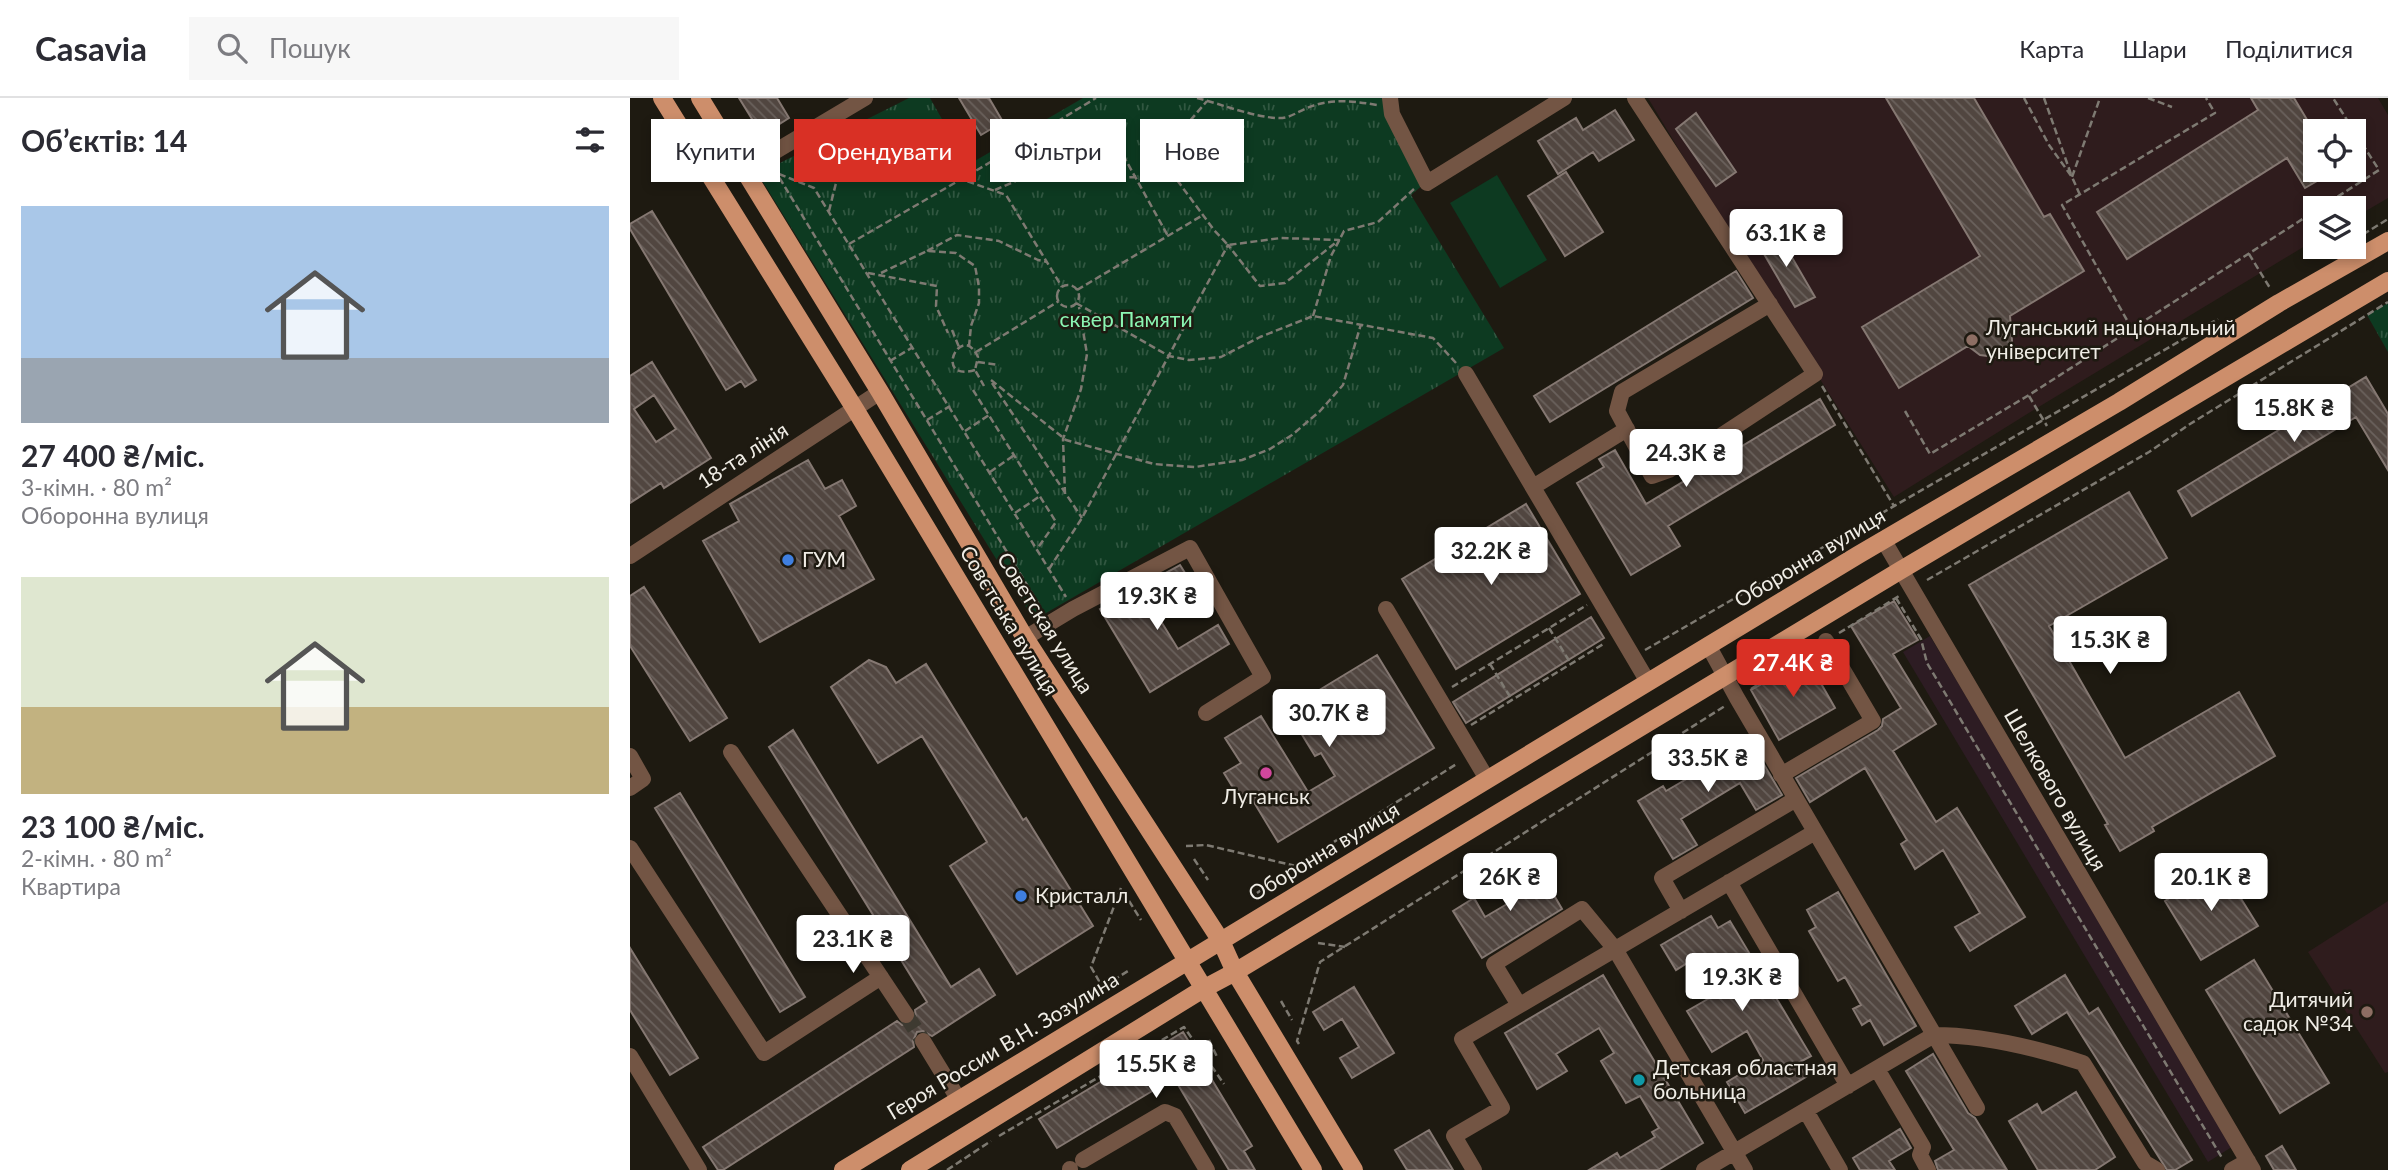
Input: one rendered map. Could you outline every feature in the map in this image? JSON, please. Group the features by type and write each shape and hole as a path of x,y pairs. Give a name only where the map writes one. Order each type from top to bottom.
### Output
{"main road":[{"name":"Совєтська вулиця","path":"662,98 855,409 1313,1170"},
{"name":"Советская улица","path":"700,98 713,119"},
{"name":"Советская улица","path":"751,182 880,392 1025,638 1221,941 1235,972 1354,1170"},
{"name":"Оборонна вулиця","path":"1187,960 1708,645 2119,402 2279,303 2388,241"},
{"path":"910,1170 1203,989 1901,569 2388,281"},
{"name":"Героя России В.Н. Зозулина","path":"843,1170 1187,960"}],"street":[{"path":"780,149 865,98"},
{"path":"1385,102 1427,183 1564,98"},
{"path":"1635,98 1770,304 1815,374 1669,470 1652,476 1617,411 1622,392 1770,304"},
{"path":"1466,374 1648,682"},
{"name":"18-та лінія","path":"630,556 880,392"},
{"path":"1533,487 1627,429"},
{"name":"Шелкового вулиця","path":"1884,541 2251,1165"},
{"path":"1025,638 1073,609 1190,548 1263,677 1206,713"},
{"path":"1386,609 1487,779"},
{"path":"1782,775 1872,721 1826,641"},
{"path":"1708,645 1977,1108"},
{"path":"731,752 906,1016"},
{"path":"630,756 643,779 630,788"},
{"path":"1681,911 1662,878 1796,799"},
{"path":"1474,1170 1454,1136 1502,1108 1462,1039 1815,832"},
{"path":"630,848 764,1053 881,977"},
{"path":"1729,882 1848,1086"},
{"path":"1520,1005 1494,964 1581,909 1615,949 1745,1170"},
{"path":"1704,1170 1934,1035 1962,1035 2058,1055 2083,1063 2145,1168"},
{"path":"923,1041 960,1100"},
{"path":"630,1056 699,1170"},
{"path":"1877,1069 1923,1147 1920,1155 1928,1170"},
{"path":"1806,1111 1840,1170"},
{"path":"1075,1166 1165,1112 1175,1116 1207,1170"},
{"path":"2227,1164 2251,1165"}],"path":[{"path":"976,170 1097,98"},
{"path":"1197,98 1277,118 1292,116 1327,102 1385,102"},
{"path":"2024,98 2049,145 2072,177"},
{"path":"2044,98 2080,195"},
{"path":"2072,177 2100,98"},
{"path":"2148,98 2172,107"},
{"path":"2132,328 2062,205 2215,113 2206,98"},
{"path":"2333,98 2379,170 2339,196"},
{"path":"1191,119 1207,101"},
{"path":"1126,160 1168,236"},
{"path":"780,175 814,188 1073,609"},
{"path":"995,190 1018,180 1140,178"},
{"path":"780,180 1050,623"},
{"path":"829,211 836,182"},
{"path":"849,244 956,182"},
{"path":"970,182 1006,195 1062,287"},
{"path":"1178,182 1261,286 1285,284 1339,240"},
{"path":"1313,316 1331,256 1344,231 1378,222 1419,185"},
{"path":"1077,290 1203,215"},
{"path":"1905,411 1930,454 2029,395 2303,219"},
{"path":"2366,233 2388,219"},
{"path":"881,274 957,235 999,241 1047,262"},
{"path":"1228,245 1281,238 1339,240"},
{"path":"1049,569 1082,518 1228,245"},
{"path":"927,251 956,253 975,266 979,303 971,326 969,346"},
{"path":"2249,254 2279,303"},
{"path":"867,272 937,286 936,306 959,347"},
{"path":"1077,290 1069,286 1062,287 1058,292 1059,301 1067,307 1077,305 1169,356 1189,360 1221,357 1260,337 1313,316 1433,338 1466,374"},
{"path":"1065,494 1063,439 1081,389 1087,354 1077,305 1077,290"},
{"path":"976,352 1059,301"},
{"path":"1297,1041 1320,962 1826,641 2150,452 2190,424 2388,302"},
{"path":"1634,657 2223,317"},
{"path":"1082,518 991,380 1063,439 1154,464 1195,467 1242,460 1270,449 1292,435 1320,411 1343,385 1361,324"},
{"path":"975,370 958,371 953,365 955,350 969,346 976,352 978,362 975,370 984,386"},
{"path":"891,361 913,347"},
{"path":"978,362 999,365"},
{"path":"1815,374 1894,506"},
{"path":"973,390 1056,522 1037,549"},
{"path":"2029,395 2054,439"},
{"path":"927,420 950,406"},
{"path":"965,431 989,415"},
{"path":"990,472 1014,455"},
{"path":"1015,513 1040,496"},
{"path":"1451,688 1599,598"},
{"path":"1896,598 1921,639 1927,663 2227,1164"},
{"path":"1549,628 1571,664"},
{"path":"1459,732 1620,634"},
{"path":"1490,664 1512,700"},
{"path":"1257,893 1472,755"},
{"path":"1186,846 1206,845 1296,866"},
{"path":"1195,859 1208,880"},
{"path":"1121,888 1091,968 1099,981 1109,984 1128,971"},
{"path":"1129,901 1140,920"},
{"path":"1312,942 1345,947"},
{"path":"1281,1001 1292,1020"},
{"path":"947,1170 1184,1027 1224,1084"},
{"path":"1209,1040 1218,1059"}],"shaded area":[{"name":"Луганський національний університет","path":"1648,98 2378,98 2388,115 2388,198 2366,211 2366,196 2303,196 2303,247 1894,497 1742,255"},
{"path":"1930,636 2235,1145 2208,1162 1903,652"},
{"name":"Дитячий садок №34","path":"2388,901 2388,1072 2385,1073 2308,952"}],"green space":[{"name":"сквер Памяти","path":"909,98 930,98 942,119 867,119"},
{"name":"сквер Памяти","path":"1083,98 1386,98 1424,184 1411,195 1504,348 1034,620 763,182 780,182 780,163 794,156 794,182 976,182 976,160 990,152 990,182 1126,182 1126,119 1047,119"},
{"path":"1497,175 1547,260 1500,288 1450,203"},
{"path":"2388,303 2388,352 2367,315"}],"building":[{"path":"739,98 777,98 789,118 780,124 780,119 752,119"},
{"path":"959,98 989,98 1001,119 990,119 990,130 981,135 976,127 976,119 971,119"},
{"path":"1886,98 1974,98 2044,217 2050,214 2084,271 2010,316 2012,341 1995,357 1980,355 1968,346 1899,388 1862,327 1980,256"},
{"path":"2251,98 2294,98 2307,119 2303,119 2303,182 2315,182 2305,188 2287,158 2127,259 2097,212 2258,110"},
{"path":"1615,110 1634,140 1599,161 1593,152 1558,174 1538,141 1576,118 1583,130"},
{"path":"1696,113 1736,172 1716,186 1676,129"},
{"path":"1566,172 1603,232 1565,256 1528,196"},
{"path":"652,211 756,380 745,387 741,381 726,390 630,229 630,224"},
{"path":"1776,230 1815,297 1795,307 1757,242"},
{"path":"1736,271 1753,298 1550,422 1534,396"},
{"path":"652,362 711,458 664,488 661,483 630,503 630,376","holes":["654,395 676,429 656,442 634,409"]},
{"path":"2366,377 2388,414 2388,470 2356,417 2192,516 2178,491"},
{"path":"1820,399 1835,425 1668,526 1680,546 1631,575 1577,483 1604,467 1599,459 1615,450 1646,504"},
{"name":"ГУМ","path":"808,460 825,489 842,480 856,506 839,516 874,579 760,642 703,541 739,521 730,504"},
{"path":"2129,492 2167,558 2049,626 2125,758 2239,692 2275,756 2152,827 2154,831 2120,851 2105,825 2108,824 1969,585"},
{"path":"1526,504 1580,594 1456,669 1402,579"},
{"path":"1180,565 1190,581 1151,605 1178,649 1218,625 1229,644 1150,692 1100,609"},
{"path":"644,587 727,718 690,741 630,646 630,596"},
{"path":"1894,601 1918,640 1893,654 1936,724 1893,751 1936,822 1957,808 2025,917 1970,951 1955,927 1980,913 1943,850 1915,869 1901,844 1907,840 1865,768 1810,802 1796,778 1878,730 1883,719 1901,708 1851,626"},
{"path":"1591,617 1604,638 1466,723 1453,702"},
{"path":"1377,655 1434,748 1278,842 1252,799 1243,804 1224,773 1241,763 1225,738 1261,716 1308,792 1335,776 1321,753 1315,756 1301,733 1307,729 1293,706"},
{"path":"1807,659 1835,708 1779,740 1751,690"},
{"path":"869,660 886,667 896,683 926,664 1093,926 1017,974 950,866 987,842 922,736 878,763 831,687"},
{"path":"793,730 951,987 979,969 995,995 932,1036 923,1031 917,1032 913,1041 914,1047 723,1170 718,1170 703,1147 897,1021 902,1025 911,1024 916,1019 915,1010 927,1002 769,747"},
{"path":"1747,736 1782,795 1756,810 1740,783 1681,819 1697,845 1673,859 1638,801 1663,786 1666,791 1726,756 1723,750"},
{"path":"680,793 805,997 780,1012 655,808"},
{"path":"1534,861 1562,909 1482,958 1453,911 1474,898 1485,917 1524,894 1512,874"},
{"path":"2220,865 2258,926 2201,960 2165,901"},
{"path":"1838,892 1916,1026 1884,1045 1870,1020 1862,1025 1853,1009 1861,1005 1845,977 1838,981 1809,931 1816,927 1807,910"},
{"path":"1711,916 1718,928 1730,921 1811,1056 1798,1063 1806,1077 1745,1113 1727,1082 1763,1060 1747,1031 1712,1052 1687,1011 1720,992 1718,989 1731,981 1716,956 1704,963 1700,955 1676,970 1661,945"},
{"path":"630,948 698,1058 670,1075 630,1010"},
{"path":"2254,960 2329,1083 2280,1113 2206,990"},
{"name":"Детская областная больница","path":"1603,975 1703,1143 1658,1170 1589,1170 1617,1153 1620,1158 1655,1137 1652,1132 1659,1128 1640,1096 1626,1103 1601,1061 1614,1053 1599,1028 1556,1054 1567,1071 1537,1089 1505,1033"},
{"path":"2065,975 2089,1014 2098,1008 2192,1160 2175,1170 2167,1170 2067,1012 2032,1034 2015,1006"},
{"path":"1354,987 1394,1053 1352,1078 1340,1058 1359,1047 1342,1019 1324,1030 1313,1012"},
{"path":"1183,1032 1252,1146 1244,1151 1255,1170 1229,1170 1174,1078 1057,1148 1039,1119"},
{"path":"1933,1054 1968,1113 1975,1118 2007,1170 1938,1170 1935,1161 1954,1150 1906,1071"},
{"path":"2076,1092 2115,1157 2095,1170 2038,1170 2009,1121 2037,1104 2042,1113"},
{"path":"1900,1129 1911,1148 1889,1161 1895,1170 1860,1170 1853,1158"},
{"path":"1429,1130 1453,1170 1407,1170 1395,1150"},
{"path":"2282,1146 2296,1170 2274,1170 2266,1156"}],"tunnel":[{"path":"906,1015 923,1041"}],"place":[{"name":"Луганський національний університет","path":"1972,340"},
{"name":"ГУМ","path":"788,560"},
{"name":"Луганськ","path":"1266,773"},
{"name":"Кристалл","path":"1021,896"},
{"name":"Дитячий садок №34","path":"2367,1012"},
{"name":"Детская областная больница","path":"1639,1080"}]}
